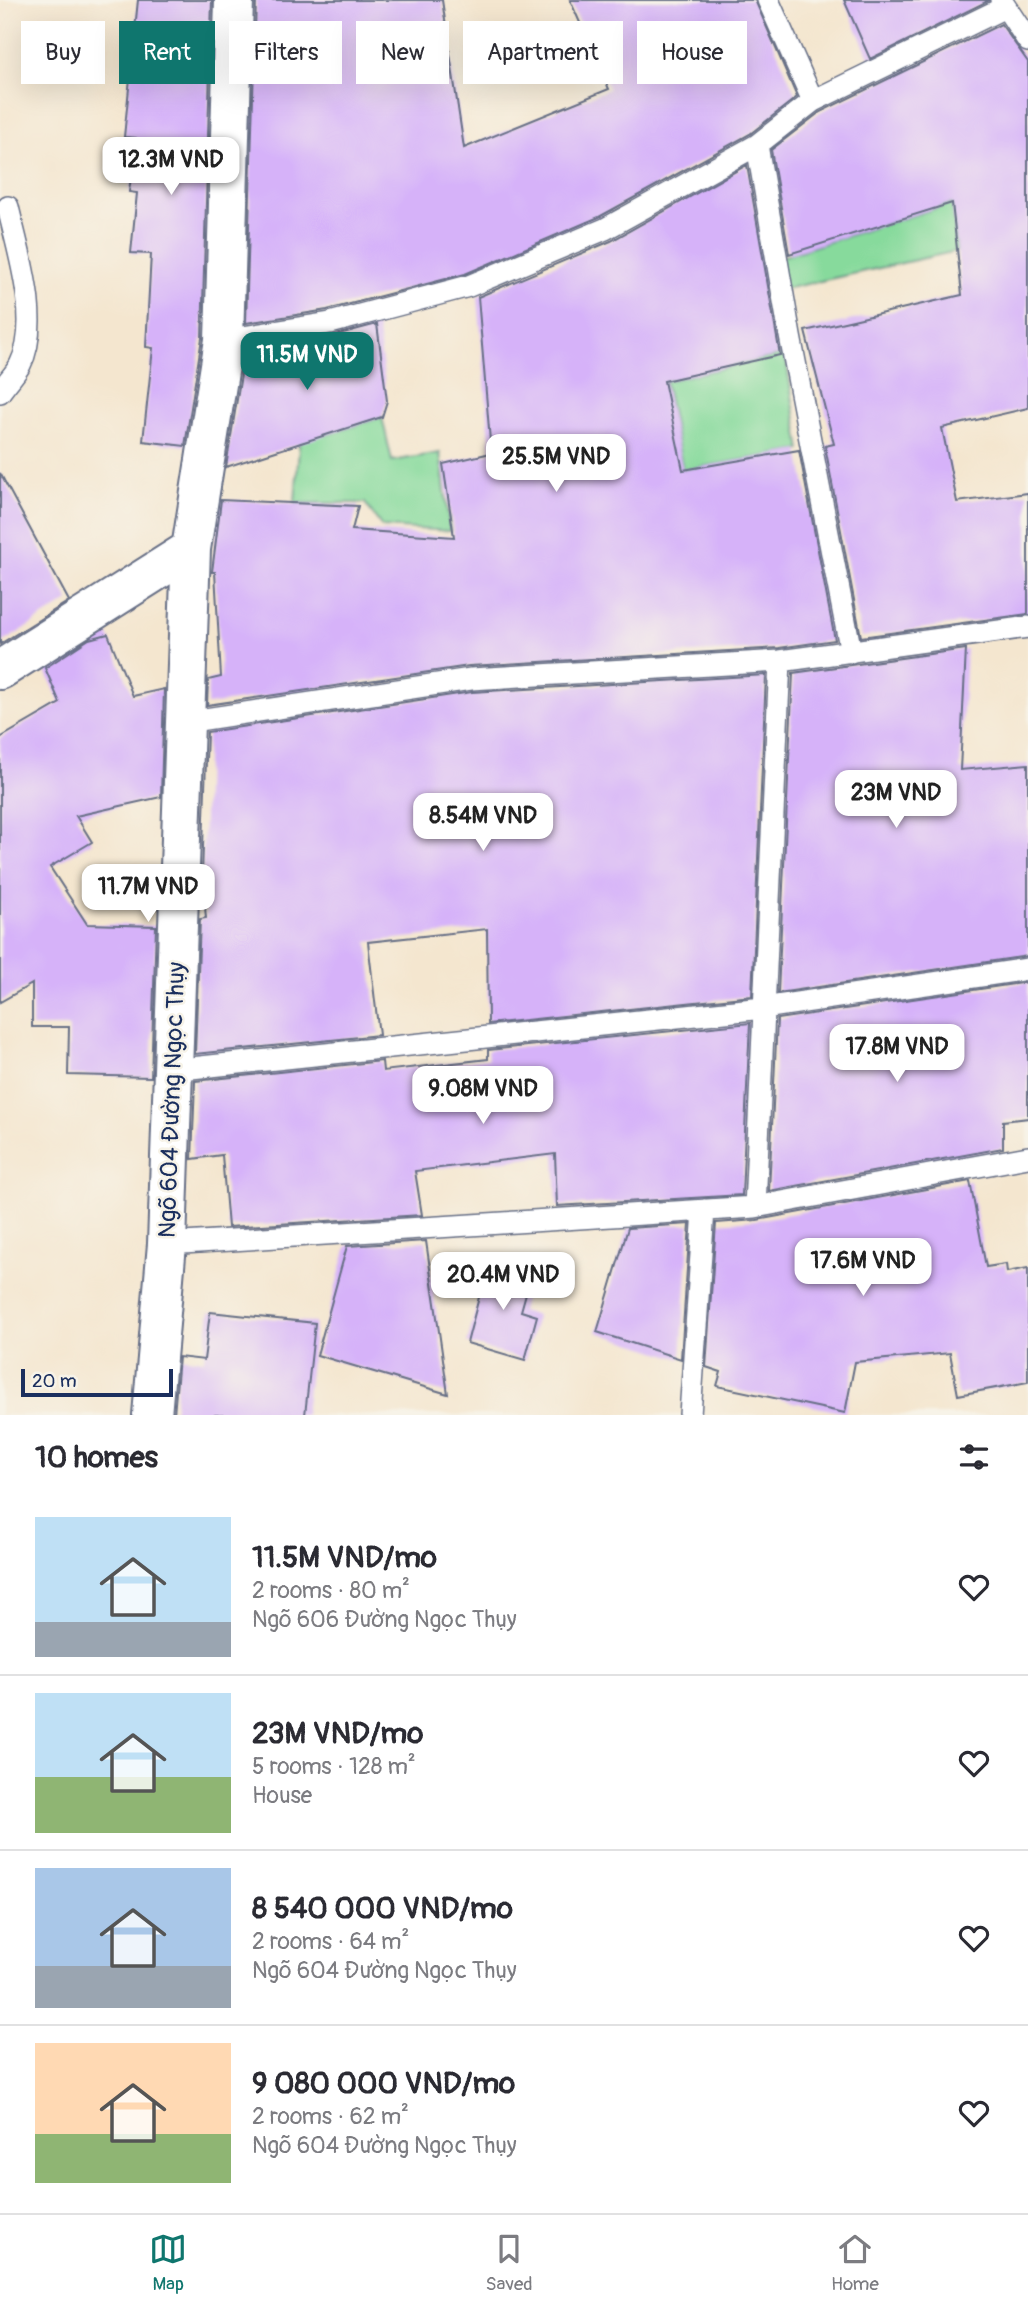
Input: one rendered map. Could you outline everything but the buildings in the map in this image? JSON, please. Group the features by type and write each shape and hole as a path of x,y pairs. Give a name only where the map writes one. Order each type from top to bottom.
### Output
{"street":[{"name":"Ngõ 604 Đường Ngọc Thụy","path":"152,1415 167,1244 191,549 224,341 234,0"},
{"path":"0,670 191,549"}],"lane":[{"path":"768,0 813,100"},
{"path":"224,341 330,323 469,286 605,229 757,145 813,100 1003,3 1028,41"},
{"path":"757,145 790,336 851,652"},
{"path":"0,391 21,364 29,328 26,287 8,208"},
{"path":"186,722 471,679 780,661 1028,627"},
{"path":"755,1207 762,1007 780,661"},
{"path":"172,1070 762,1007 1028,969"},
{"path":"167,1244 755,1207 1028,1157"},
{"path":"690,1415 704,1210"}],"green space":[{"path":"952,203 957,251 784,289 778,258"},
{"path":"785,354 801,450 683,470 665,381"},
{"path":"382,417 392,461 440,453 450,531 382,527 365,503 295,503 301,419 326,435"}]}
